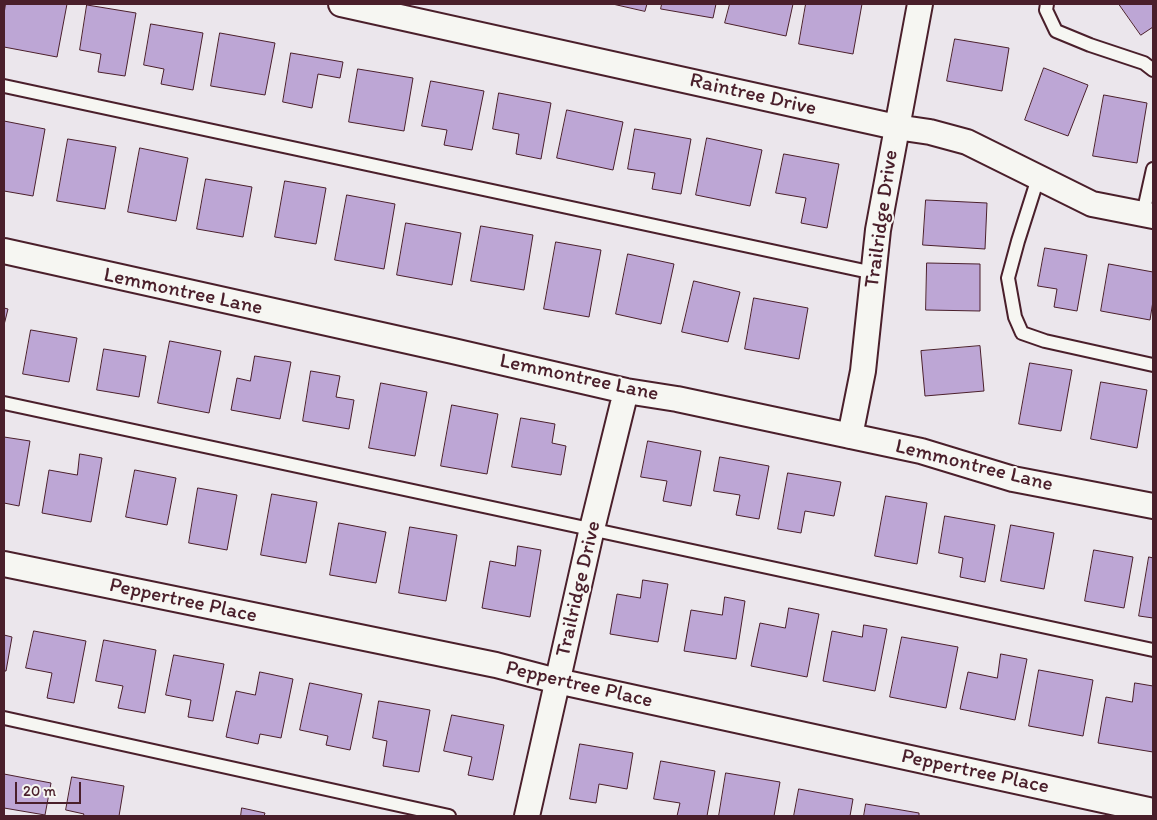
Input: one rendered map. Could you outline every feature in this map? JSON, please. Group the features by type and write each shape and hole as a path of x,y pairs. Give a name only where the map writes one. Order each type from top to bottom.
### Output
{"street":[{"name":"Raintree Drive","path":"341,4 896,128 930,132 967,142 1092,204 1148,215"},
{"name":"Trailridge Drive","path":"850,436 863,371 878,230 920,4"},
{"name":"Lemmontree Lane","path":"4,251 626,391 677,399 921,451 1013,479 1153,506"},
{"name":"Trailridge Drive","path":"527,816 592,529 626,391"},
{"name":"Peppertree Place","path":"4,564 496,665 557,681 1153,811"}],"lane":[{"path":"1047,4 1046,10 1056,31 1090,45 1144,63 1153,70"},
{"path":"4,86 874,273"},
{"path":"1148,215 1153,169"},
{"path":"1038,178 1008,278 1015,317 1022,332 1045,341 1153,365"},
{"path":"4,403 1153,650"},
{"path":"4,718 449,816"}],"building":[{"path":"6,4 67,4 57,57 4,47 4,14"},
{"path":"613,4 647,4 645,11"},
{"path":"662,4 716,4 713,18 661,9"},
{"path":"730,4 793,4 786,36 725,23"},
{"path":"806,4 862,4 853,54 799,44"},
{"path":"1119,4 1153,4 1153,27 1141,35"},
{"path":"87,5 136,13 125,76 98,72 101,54 80,50"},
{"path":"151,24 203,33 193,90 161,84 164,69 144,65"},
{"path":"220,33 275,43 265,95 211,86"},
{"path":"955,39 1009,48 1002,91 947,81"},
{"path":"291,53 343,62 340,78 318,74 312,108 283,102"},
{"path":"1044,68 1088,85 1068,136 1025,120"},
{"path":"358,69 413,78 404,131 349,122"},
{"path":"431,81 484,91 472,150 444,145 447,130 422,126"},
{"path":"499,93 551,103 541,159 516,154 519,134 493,129"},
{"path":"1104,95 1147,103 1137,163 1093,156"},
{"path":"567,110 623,122 613,170 557,158"},
{"path":"4,121 45,129 33,196 4,191"},
{"path":"635,129 691,139 681,194 652,189 655,173 628,169"},
{"path":"707,138 762,150 750,206 696,195"},
{"path":"68,139 116,147 105,209 57,201"},
{"path":"140,148 188,158 176,221 128,212"},
{"path":"784,154 839,164 827,228 801,223 806,198 776,193"},
{"path":"206,179 252,187 243,237 197,229"},
{"path":"285,181 326,188 316,244 275,237"},
{"path":"347,195 395,204 384,269 335,260"},
{"path":"926,200 987,203 985,249 923,245"},
{"path":"406,223 461,233 452,285 397,275"},
{"path":"481,226 533,235 524,290 471,281"},
{"path":"556,242 601,250 589,317 544,309"},
{"path":"1045,248 1087,255 1077,311 1054,307 1057,289 1038,286"},
{"path":"628,254 674,264 661,324 616,314"},
{"path":"927,263 980,264 980,311 926,310"},
{"path":"1109,264 1153,272 1153,301 1150,320 1101,311"},
{"path":"694,281 740,292 728,342 682,332"},
{"path":"754,298 808,308 799,359 745,349"},
{"path":"4,308 8,309 4,325"},
{"path":"31,330 77,338 69,382 23,374"},
{"path":"170,341 221,351 209,413 158,403"},
{"path":"980,346 984,391 925,396 921,351"},
{"path":"104,349 146,356 139,397 97,390"},
{"path":"255,356 291,362 280,419 231,410 237,378 250,381"},
{"path":"1030,363 1072,370 1061,431 1019,424"},
{"path":"311,371 340,376 336,397 354,400 349,429 303,421"},
{"path":"1101,382 1147,390 1137,448 1091,439"},
{"path":"381,383 427,392 415,456 369,448"},
{"path":"452,405 498,414 487,474 441,466"},
{"path":"521,418 555,424 552,443 566,446 561,475 512,467"},
{"path":"4,437 30,441 19,506 4,503"},
{"path":"648,441 701,451 691,506 663,501 667,481 641,477"},
{"path":"80,454 102,458 91,522 42,513 49,470 77,475"},
{"path":"720,457 769,466 759,519 736,515 740,495 714,491"},
{"path":"135,470 176,478 167,525 126,517"},
{"path":"788,473 841,482 834,516 805,511 801,533 778,529"},
{"path":"198,488 237,495 227,550 189,543"},
{"path":"272,494 317,502 306,563 261,555"},
{"path":"886,496 927,503 917,564 875,556"},
{"path":"945,516 995,525 985,582 960,577 963,558 939,553"},
{"path":"339,523 386,532 376,583 330,575"},
{"path":"1011,525 1054,533 1044,589 1001,581"},
{"path":"410,527 457,535 446,601 399,593"},
{"path":"518,546 541,550 530,617 482,608 490,561 515,566"},
{"path":"1094,550 1133,557 1124,608 1085,601"},
{"path":"1149,557 1153,558 1153,618 1139,616"},
{"path":"643,580 668,584 658,642 610,634 617,594 640,598"},
{"path":"725,597 745,601 736,659 684,651 691,610 722,615"},
{"path":"789,608 819,614 807,677 751,666 760,623 785,628"},
{"path":"864,625 887,629 875,691 823,681 832,631 862,637"},
{"path":"34,631 86,641 74,703 47,698 52,673 26,668"},
{"path":"4,635 12,637 6,671 4,671"},
{"path":"902,637 958,647 946,708 890,697"},
{"path":"104,640 156,650 145,713 118,708 123,686 96,681"},
{"path":"1001,654 1027,659 1015,720 960,709 968,672 997,678"},
{"path":"174,655 224,664 213,721 188,717 191,700 166,695"},
{"path":"1039,670 1093,680 1083,736 1029,726"},
{"path":"260,672 293,679 281,738 260,734 258,744 226,737 236,691 255,695"},
{"path":"310,683 362,694 350,750 326,745 328,736 300,730"},
{"path":"1135,683 1153,686 1153,752 1098,743 1106,697 1132,702"},
{"path":"379,701 430,710 419,772 383,766 387,741 373,738"},
{"path":"452,715 504,725 493,780 468,775 472,757 444,751"},
{"path":"580,744 633,753 627,789 599,784 596,803 570,799"},
{"path":"661,761 715,771 707,816 677,816 680,803 654,799"},
{"path":"726,773 780,782 774,816 719,816"},
{"path":"4,774 51,783 45,815 4,808"},
{"path":"72,777 124,786 119,816 83,816 84,814 66,810"},
{"path":"799,789 853,799 850,816 794,816"},
{"path":"866,804 919,813 919,816 864,816"},
{"path":"242,808 265,813 264,816 241,816"}]}
